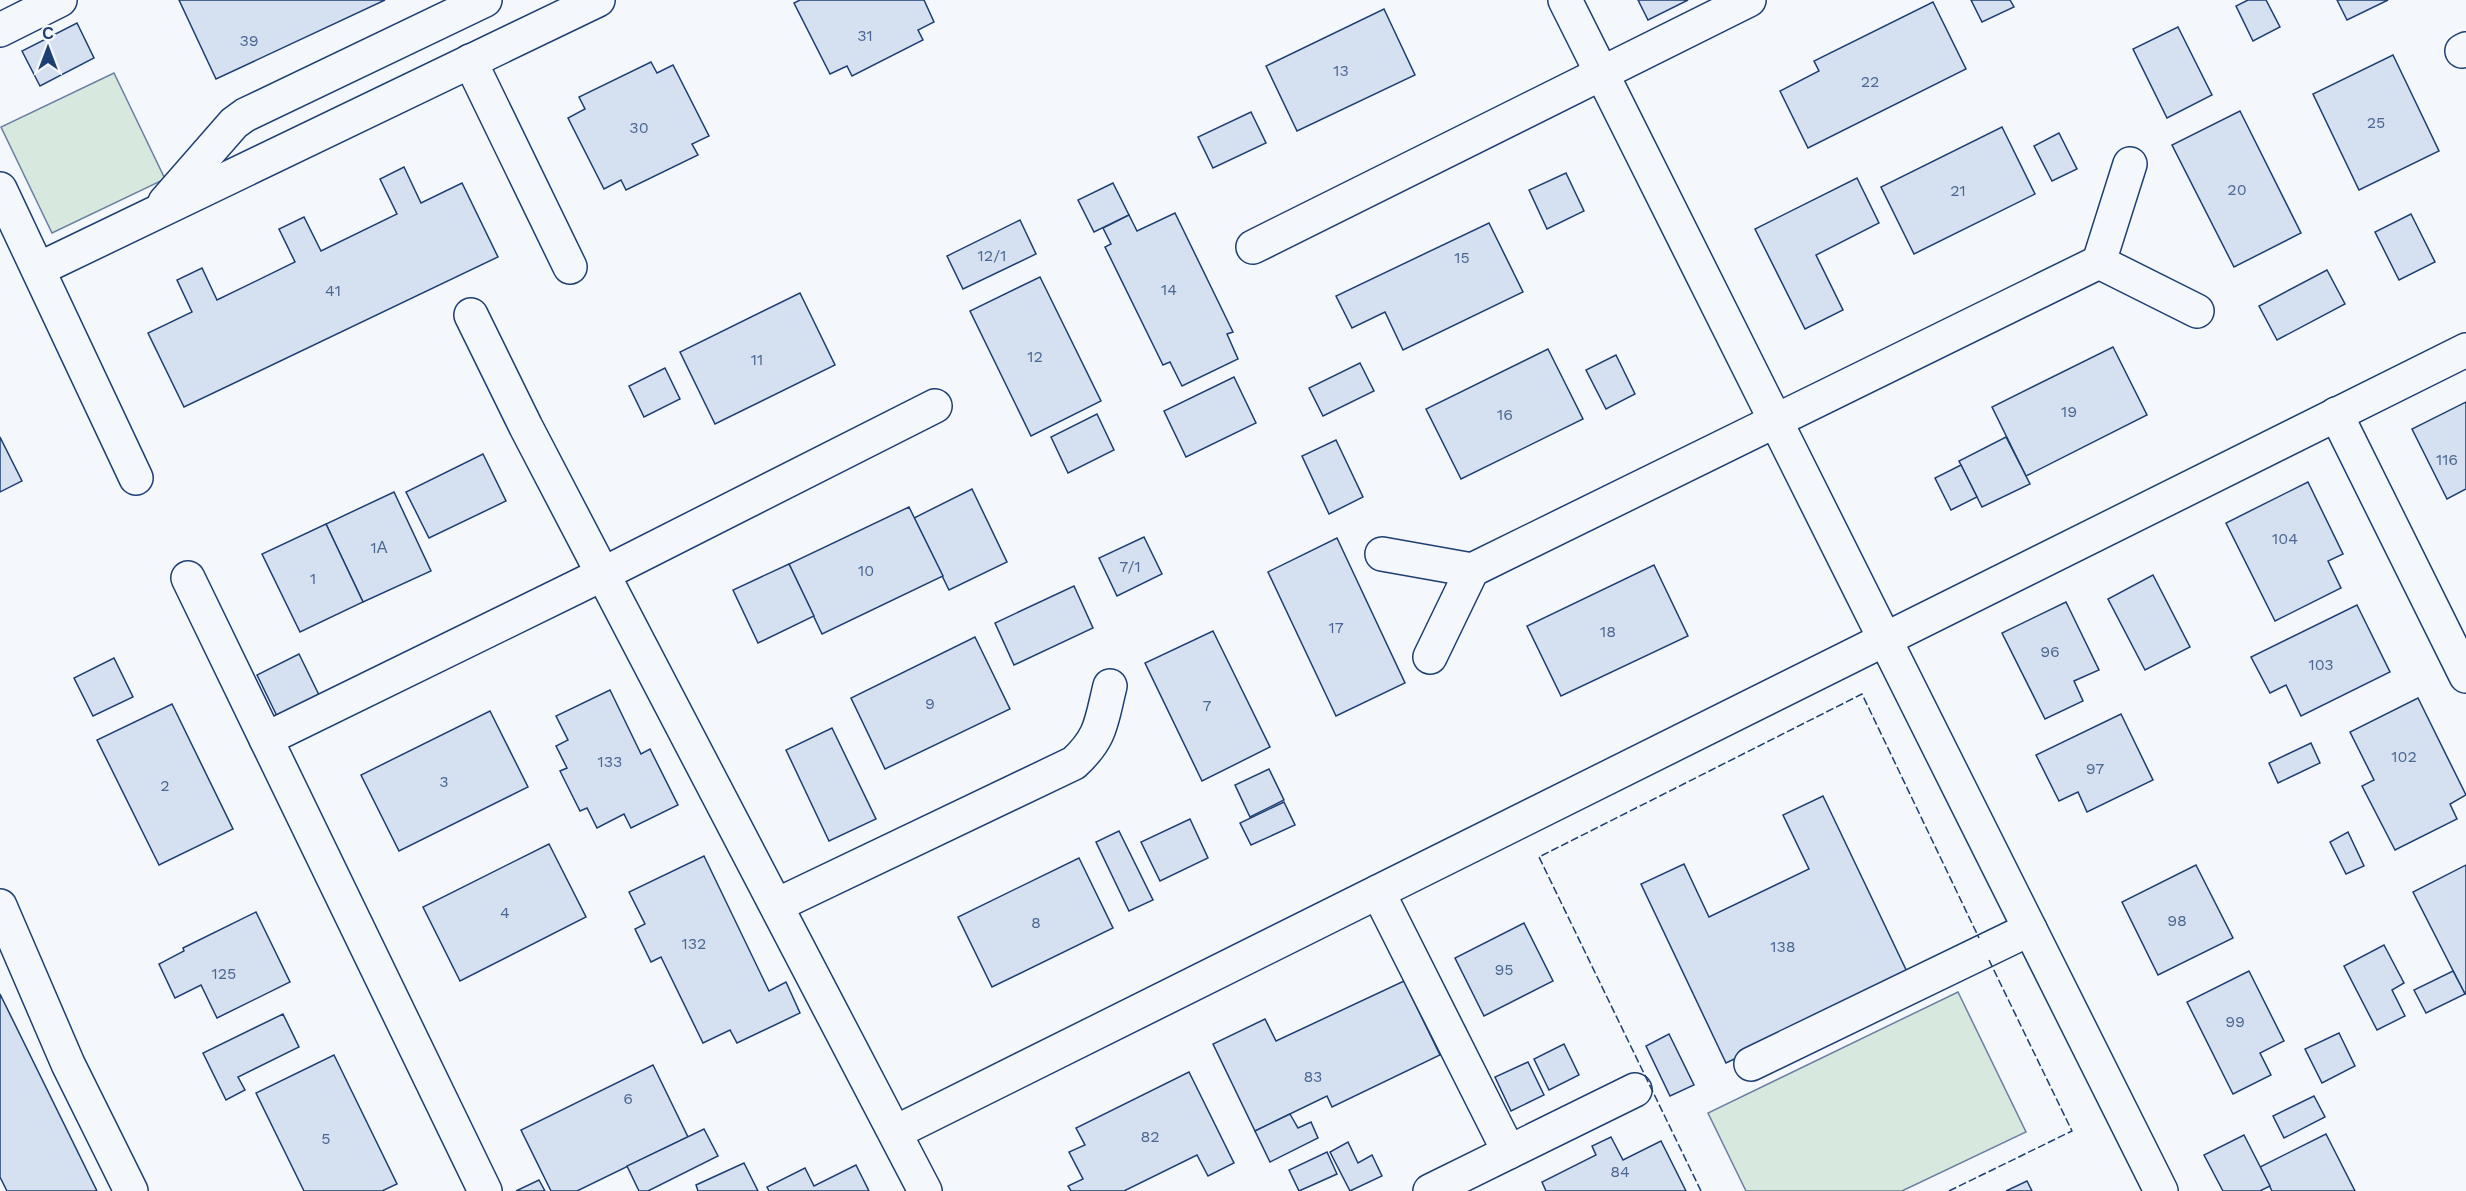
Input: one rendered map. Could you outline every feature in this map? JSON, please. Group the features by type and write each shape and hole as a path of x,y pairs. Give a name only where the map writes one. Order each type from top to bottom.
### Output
{"street":[{"path":"0,30 60,0"},
{"path":"156,213 234,123 245,115 485,0"},
{"path":"39,269 598,0"},
{"path":"1565,0 2161,1191"},
{"path":"1253,247 1749,0"},
{"path":"470,61 570,267"},
{"path":"1382,554 1472,570 2099,262 2130,164"},
{"path":"0,189 136,478"},
{"path":"2099,262 2197,311"},
{"path":"471,315 526,427 925,1191"},
{"path":"896,1132 2466,350"},
{"path":"266,740 603,574 935,406"},
{"path":"2336,414 2466,676"},
{"path":"1430,657 1472,570"},
{"path":"188,578 485,1191"},
{"path":"777,904 1074,763 1098,737 1110,686"},
{"path":"1378,892 1509,1152"},
{"path":"0,906 68,1064 131,1191"},
{"path":"1751,1064 2030,929"},
{"path":"1430,1191 1635,1090"}],"shaded area":[{"path":"114,73 165,179 52,233 1,127"},
{"path":"1958,992 2026,1132 1902,1191 1746,1191 1708,1113"}],"building":[{"path":"179,0 385,0 216,79"},
{"path":"800,0 924,0 934,22 918,30 923,40 852,76 847,66 830,74 794,3"},
{"path":"1638,0 1688,0 1648,20"},
{"path":"1971,0 2010,0 2014,7 1982,22"},
{"path":"2248,0 2266,0 2280,27 2253,41 2236,6"},
{"path":"2337,0 2388,0 2347,20"},
{"path":"1933,2 1966,69 1808,148 1780,91 1819,71 1814,61"},
{"path":"1384,9 1415,75 1297,131 1266,66"},
{"path":"77,23 94,58 40,86 22,51"},
{"path":"2178,27 2212,95 2167,118 2133,49"},
{"path":"2393,55 2439,151 2359,190 2313,94"},
{"path":"651,62 657,73 673,65 709,136 692,144 698,155 626,190 621,180 604,189 568,118 585,109 579,97"},
{"path":"2240,111 2301,233 2234,267 2172,145"},
{"path":"1251,112 1266,143 1213,168 1198,137"},
{"path":"2002,127 2035,194 1914,254 1881,187"},
{"path":"2059,133 2077,169 2052,181 2034,146"},
{"path":"404,167 421,203 462,183 498,257 184,407 148,333 192,312 177,280 202,268 217,300 295,262 279,229 304,217 321,251 397,214 380,179"},
{"path":"1566,173 1584,211 1547,229 1529,190"},
{"path":"1857,178 1879,223 1816,255 1843,310 1805,329 1755,229"},
{"path":"1113,183 1129,215 1094,232 1078,200"},
{"path":"1175,213 1233,332 1227,334 1238,359 1182,386 1170,362 1163,365 1105,247 1111,244 1103,228 1129,215 1137,231"},
{"path":"2411,214 2435,262 2399,280 2375,232"},
{"path":"1020,220 1036,254 963,289 947,256"},
{"path":"1489,223 1523,292 1403,350 1385,312 1352,328 1336,296"},
{"path":"2327,270 2345,304 2277,340 2259,306"},
{"path":"1040,277 1101,401 1031,436 970,311"},
{"path":"800,293 835,365 715,424 680,352"},
{"path":"2113,347 2147,415 2026,476 1992,407"},
{"path":"1548,349 1583,419 1461,479 1426,409"},
{"path":"1616,355 1635,394 1606,409 1586,370"},
{"path":"1360,363 1374,391 1323,416 1309,388"},
{"path":"665,368 680,399 644,417 629,386"},
{"path":"1234,377 1256,423 1186,457 1164,411"},
{"path":"2466,402 2466,489 2447,499 2412,429"},
{"path":"1097,414 1114,450 1068,473 1051,437"},
{"path":"0,437 22,481 0,492"},
{"path":"2006,437 2030,484 1982,507 1959,461"},
{"path":"1336,440 1363,497 1329,514 1302,456"},
{"path":"483,454 506,501 429,538 406,492"},
{"path":"1961,465 1977,497 1951,510 1935,478"},
{"path":"2308,482 2343,554 2328,561 2341,588 2275,621 2226,523"},
{"path":"972,489 1007,562 949,590 914,518"},
{"path":"394,492 431,571 363,602 326,524"},
{"path":"909,507 943,576 822,634 789,564"},
{"path":"326,524 363,602 300,632 262,554"},
{"path":"1144,537 1162,574 1117,596 1099,558"},
{"path":"1337,538 1405,683 1336,716 1268,572"},
{"path":"789,564 814,616 758,643 733,590"},
{"path":"1654,565 1688,636 1561,696 1527,626"},
{"path":"2153,575 2190,647 2145,670 2108,599"},
{"path":"1074,586 1093,628 1014,665 995,623"},
{"path":"2066,602 2099,670 2074,681 2083,701 2045,719 2002,633"},
{"path":"2357,605 2390,672 2301,716 2286,685 2270,693 2251,657"},
{"path":"1213,631 1270,747 1202,781 1145,663"},
{"path":"975,637 1010,709 885,769 851,698"},
{"path":"299,654 319,695 277,716 257,675"},
{"path":"114,658 133,697 93,716 74,678"},
{"path":"610,690 641,754 650,749 678,805 631,828 624,814 597,828 587,808 580,811 560,771 567,768 556,746 568,740 556,716"},
{"path":"2418,698 2466,795 2450,804 2457,819 2395,850 2362,786 2374,780 2350,732"},
{"path":"172,704 233,829 159,865 97,740"},
{"path":"490,711 528,787 399,851 361,775"},
{"path":"2121,714 2153,780 2087,812 2078,792 2059,801 2036,755"},
{"path":"832,728 876,819 829,841 786,750"},
{"path":"2311,743 2320,763 2278,783 2269,763"},
{"path":"1269,769 1284,800 1250,817 1235,785"},
{"path":"1823,796 1909,976 1726,1063 1641,884 1684,864 1709,917 1809,869 1783,815"},
{"path":"1284,802 1295,825 1251,845 1240,823"},
{"path":"1190,819 1208,858 1160,881 1141,842"},
{"path":"1119,831 1153,900 1129,911 1096,842"},
{"path":"2348,832 2364,866 2346,874 2330,842"},
{"path":"549,844 586,917 460,981 423,907"},
{"path":"704,856 769,991 786,982 800,1013 737,1043 730,1030 703,1043 661,957 651,962 635,929 645,924 629,892"},
{"path":"1079,858 1113,928 992,987 958,917"},
{"path":"2196,865 2233,938 2158,975 2122,902"},
{"path":"2466,865 2466,993 2465,994 2413,892"},
{"path":"256,912 290,982 217,1018 201,985 175,998 159,964 184,951 183,948"},
{"path":"1524,923 1553,981 1484,1016 1455,958"},
{"path":"2384,945 2404,983 2392,990 2405,1016 2377,1030 2344,966"},
{"path":"2249,971 2284,1041 2260,1053 2271,1075 2233,1094 2187,1002"},
{"path":"2453,971 2465,994 2426,1013 2414,990"},
{"path":"1404,981 1440,1055 1332,1107 1327,1096 1255,1131 1213,1044 1265,1019 1276,1041"},
{"path":"0,994 97,1191 7,1191 0,1177"},
{"path":"283,1014 299,1047 238,1077 245,1090 226,1100 203,1053"},
{"path":"2339,1033 2355,1066 2322,1083 2305,1049"},
{"path":"1669,1034 1694,1085 1670,1096 1646,1046"},
{"path":"1564,1044 1579,1075 1549,1090 1534,1059"},
{"path":"334,1055 397,1184 382,1191 304,1191 256,1093"},
{"path":"1528,1062 1544,1095 1511,1111 1495,1077"},
{"path":"653,1065 688,1137 577,1191 551,1191 521,1130"},
{"path":"1189,1072 1234,1163 1208,1176 1197,1155 1124,1191 1071,1191 1068,1186 1083,1179 1069,1152 1085,1145 1076,1128"},
{"path":"2314,1096 2325,1117 2284,1138 2273,1116"},
{"path":"1290,1114 1298,1128 1311,1122 1318,1138 1270,1162 1255,1131"},
{"path":"704,1129 718,1156 648,1191 639,1191 627,1166"},
{"path":"2326,1134 2355,1191 2272,1191 2260,1167"},
{"path":"2244,1135 2270,1186 2260,1191 2223,1191 2204,1155"},
{"path":"1611,1137 1623,1160 1661,1141 1686,1191 1546,1191 1542,1182 1596,1155 1592,1146"},
{"path":"1348,1142 1358,1163 1372,1155 1382,1176 1350,1191 1330,1152"},
{"path":"1327,1152 1337,1174 1299,1191 1289,1170"},
{"path":"744,1163 758,1191 698,1191 696,1185"},
{"path":"856,1165 869,1191 769,1191 767,1187 805,1168 814,1186"},
{"path":"539,1180 545,1191 516,1191"},
{"path":"2027,1181 2032,1191 2006,1191"}],"fence":[{"path":"1701,1191 1539,857 1862,694 1979,938"},
{"path":"1949,1191 2072,1131 1989,960"}]}
